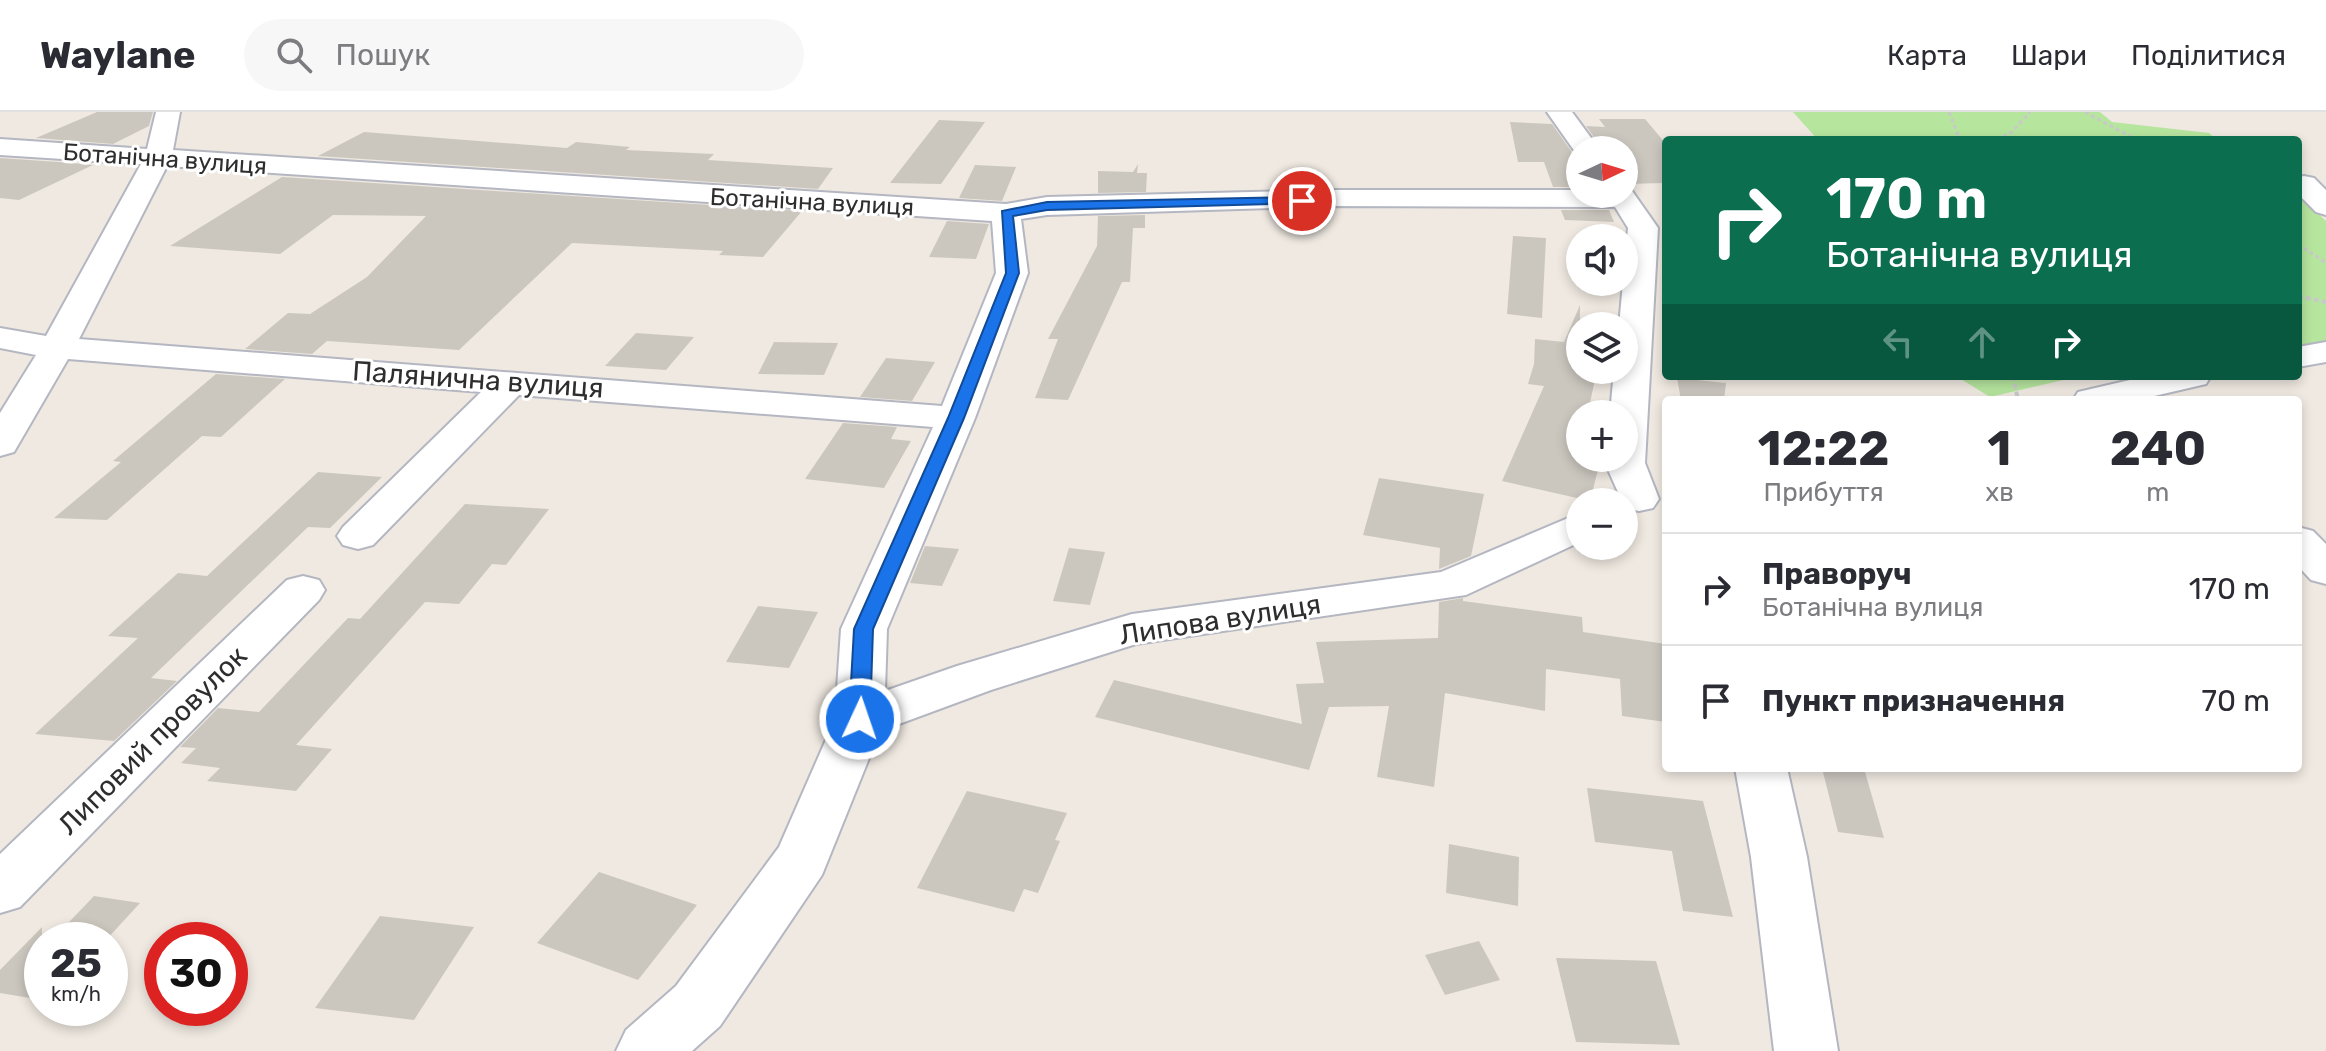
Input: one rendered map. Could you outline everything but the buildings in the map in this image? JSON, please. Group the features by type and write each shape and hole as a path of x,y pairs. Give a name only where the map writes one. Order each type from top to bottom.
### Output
{"street":[{"path":"0,444 57,348 158,157 168,112"},
{"path":"1559,112 1577,136"},
{"name":"Ботанічна вулиця","path":"0,147 1006,213 1047,206 1332,198 1566,197"},
{"path":"2304,184 2326,206"},
{"path":"1629,208 1643,228 1625,463 1643,504"},
{"path":"648,1051 698,1006 802,859 860,719 864,629 956,418 1012,273 1006,213"},
{"name":"Палянична вулиця","path":"0,338 57,348 512,381 956,418"},
{"path":"0,354 57,348"},
{"path":"2302,356 2326,352"},
{"path":"2131,396 2161,393 2185,380"},
{"path":"358,536 512,381"},
{"name":"Липова вулиця","path":"860,719 974,678 1132,629 1450,585 1566,532"},
{"path":"2302,544 2326,570"},
{"name":"Липовий провулок","path":"0,890 303,590"},
{"path":"1762,772 1779,857 1806,1051"}],"path":[{"path":"1949,112 1958,136"},
{"path":"2004,136 2030,112"},
{"path":"2085,112 2130,136"},
{"path":"2302,247 2326,263"},
{"path":"2302,297 2326,302"}],"green space":[{"path":"1793,112 2100,112 2112,122 2209,133 2212,136 1814,136"},
{"path":"2302,198 2326,221 2326,344 2302,347"},
{"path":"1962,380 2064,380 1994,396 1988,396"}],"route":[{"path":"860,719 864,629 956,418 1012,273 1006,213 1047,206 1302,201"}]}
